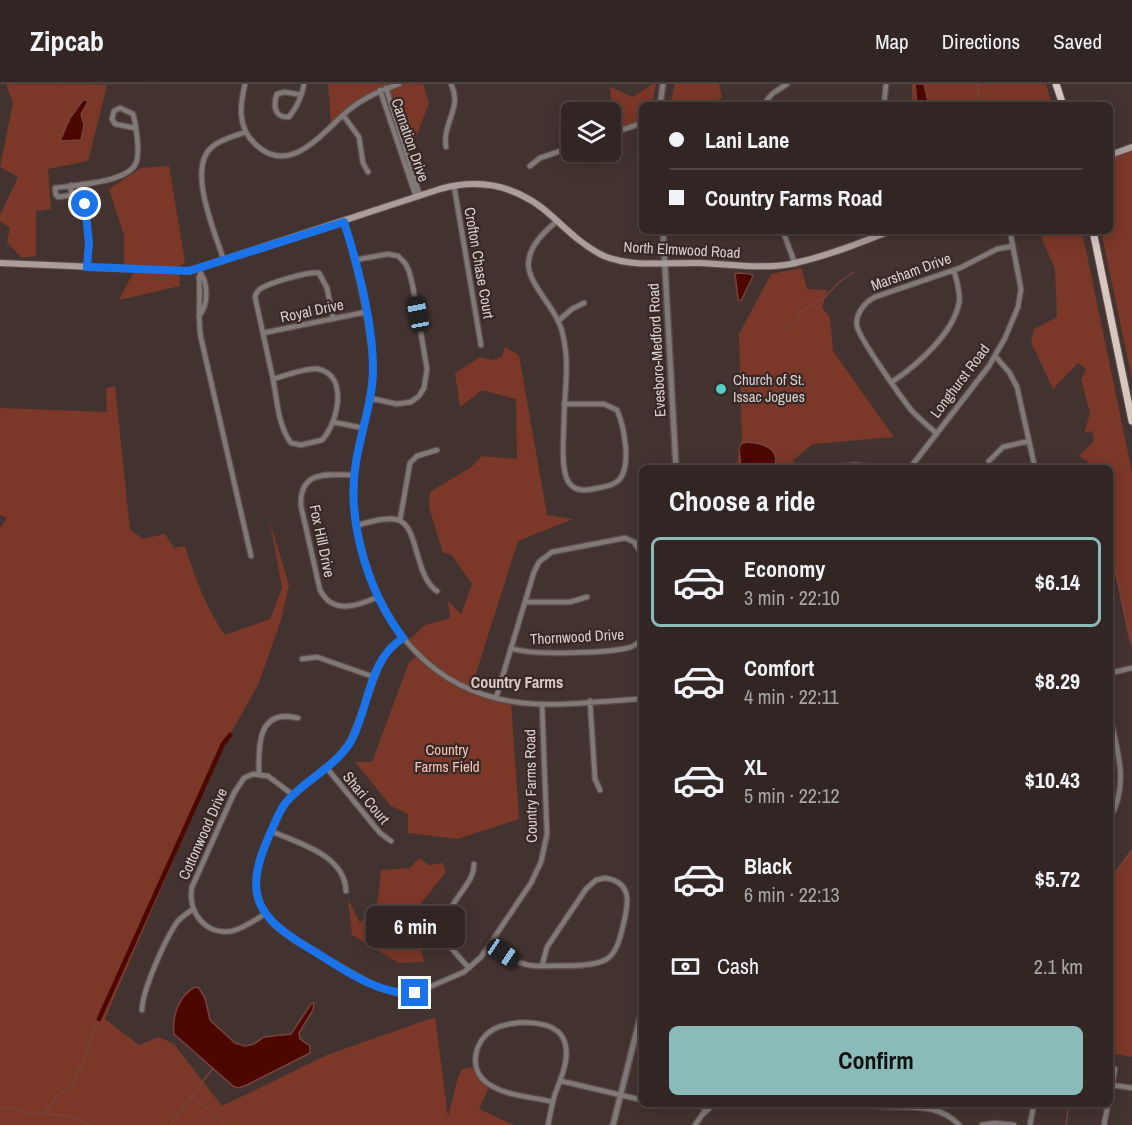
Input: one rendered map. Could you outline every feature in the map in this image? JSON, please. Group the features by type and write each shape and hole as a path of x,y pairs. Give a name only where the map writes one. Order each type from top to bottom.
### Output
{"highway":[{"path":"1056,84 1062,102"},
{"path":"1094,234 1132,421"}],"main road":[{"path":"1113,154 1132,147"},
{"name":"North Elmwood Road","path":"0,263 200,272 224,261 418,196 469,183 501,187 524,196 589,248 605,256 627,261 795,264 881,234"}],"street":[{"path":"245,84 241,114 246,132 251,141 262,150 276,155 291,154 311,145 361,101 383,89 399,84"},
{"path":"301,95 285,92 277,94 274,106 276,112 283,117 289,117 297,106 301,95 304,84"},
{"path":"446,147 445,131 456,100 451,84"},
{"path":"660,102 663,84"},
{"path":"766,102 772,94 787,84"},
{"path":"884,102 886,84"},
{"name":"Carnation Drive","path":"383,89 418,196"},
{"path":"71,185 110,180 135,166 138,154 135,128 133,114 120,108 114,111 112,119 115,124 135,128"},
{"path":"343,115 359,137 363,163 368,172"},
{"path":"621,130 639,124"},
{"path":"224,261 205,197 201,166 204,156 213,146 246,132"},
{"path":"530,166 540,158 561,151"},
{"path":"82,184 89,243 87,267"},
{"name":"Crofton Chase Court","path":"454,186 481,345"},
{"path":"557,221 537,241 531,251 528,266 532,282 558,321 566,350 564,404 564,467 567,480 572,487 583,491 607,486 619,480 625,468 625,447 623,425 617,410 604,404 564,404"},
{"path":"344,222 356,260 366,312 373,370 354,475 353,498 368,571 391,622 422,659 441,673 475,692 513,702 542,704 639,699"},
{"name":"Evesboro-Medford Road","path":"663,234 676,465"},
{"path":"784,234 795,264"},
{"name":"Longhurst Road","path":"912,465 995,356 1015,314 1021,282 1011,234"},
{"name":"Marsham Drive","path":"936,433 911,410 859,333 857,323 861,309 875,297 954,270 992,251 1013,246"},
{"path":"356,260 388,254 398,256 405,263 413,286 427,369 424,388 411,402 397,404 369,398"},
{"path":"892,382 925,357 951,322 959,302 954,270"},
{"path":"200,272 200,296 197,310 203,349 251,556"},
{"path":"273,379 315,368 331,375 336,383 338,395 333,422 322,440 302,445 291,443 286,437 283,426 255,297 259,289 304,273 320,273 324,279 333,318"},
{"path":"558,321 572,309 584,303"},
{"name":"Royal Drive","path":"263,333 366,312"},
{"path":"995,356 1009,372 1017,387 1034,465"},
{"path":"333,422 363,428"},
{"path":"989,461 1003,447 1029,441"},
{"path":"400,520 410,463 417,456 437,450"},
{"name":"Fox Hill Drive","path":"354,475 324,474 310,480 301,496 303,516 320,590 326,598 334,605 344,607 378,597"},
{"path":"357,525 390,519 404,523 409,530 417,559 426,579 437,591"},
{"name":"Thornwood Drive","path":"496,698 536,566 543,558 552,552 625,538 634,542 639,550"},
{"path":"525,603 570,602 587,597"},
{"path":"142,1010 144,993 170,934 179,920 193,909 206,925 221,931 242,927 265,914 257,893 256,875 260,858 283,807 293,795 343,752 350,742 387,650 403,638"},
{"name":"Thornwood Drive","path":"511,648 535,653 591,651 631,647 639,640"},
{"path":"302,660 317,657 374,678"},
{"path":"1113,672 1132,668"},
{"path":"590,701 595,779 600,790"},
{"name":"Country Farms Road","path":"265,914 274,925 289,936 372,984 389,991 408,993 426,990 454,978 469,968 490,943 537,872 546,845 542,704"},
{"path":"293,795 277,781 259,774 260,743 264,728 271,720 280,716 298,718"},
{"path":"1113,738 1121,781 1119,800 1113,813"},
{"name":"Shari Court","path":"326,767 380,833 391,841"},
{"name":"Cottonwood Drive","path":"193,909 192,887 234,794 244,778 259,774"},
{"path":"272,831 333,862 343,875 346,891"},
{"path":"469,968 447,942 442,934 441,925 444,916 472,877 474,864"},
{"path":"490,943 520,964 530,967 598,962 611,955 618,942 628,898 621,886 614,880 605,878 589,885 547,947 542,966"},
{"path":"613,1125 639,1022"},
{"path":"548,1125 566,1059 566,1046 559,1032 547,1025 533,1023 500,1026 489,1032 476,1050 476,1068 480,1076 488,1084 510,1093 553,1102"},
{"path":"1113,1080 1115,1069"},
{"path":"561,1081 639,1099"},
{"path":"1113,1085 1132,1088"},
{"path":"702,1107 707,1110"},
{"path":"695,1125 710,1107"},
{"path":"916,1107 949,1116 959,1125"},
{"path":"1030,1125 1033,1107"},
{"path":"1104,1125 1107,1107"},
{"path":"982,1125 995,1123 1014,1125"}],"green space":[{"path":"6,84 166,85 107,85 88,161 48,169 51,209 36,211 36,256 22,258 7,242 10,228 0,221 0,215 18,177 0,167 13,103"},
{"path":"328,84 423,84 429,103 416,137 401,142 384,89 331,125"},
{"path":"656,84 653,102 639,102 639,123 621,129 621,102 611,102 610,87 633,97"},
{"path":"675,84 719,84 722,98 713,102 671,102"},
{"path":"912,84 1046,84 1051,102 912,102"},
{"path":"1132,145 1132,379 1102,234 1113,234 1113,156 1120,149"},
{"path":"169,166 185,262 179,267 180,286 119,300 133,273 124,271 124,235 109,189 141,168"},
{"path":"1041,234 1083,234 1132,472 1132,644 1129,641 1113,564 1113,465 1092,465 1079,456 1094,441 1092,431 1084,433 1090,413 1081,380 1086,369 1078,363 1053,389 1031,342 1034,329 1057,317 1055,269"},
{"path":"801,268 807,289 827,290 822,308 830,317 833,351 894,437 813,444 793,460 796,465 738,465 742,441 739,334 771,274"},
{"name":"Country Farms Field","path":"505,347 519,355 547,515 573,519 518,541 471,689 511,701 519,819 457,839 408,833 408,814 391,806 355,762 372,762 409,662 418,655 408,641 425,625 450,618 448,601 461,614 472,584 451,554 443,553 429,507 430,492 471,467 482,456 517,459 516,399 482,390 460,407 455,373 480,357 492,360 502,357"},
{"path":"115,386 130,530 143,539 165,534 174,548 185,546 202,592 225,635 270,619 282,588 270,522 289,585 281,620 258,685 220,752 105,1019 139,1045 159,1037 174,1044 222,1106 327,1055 435,1017 448,1117 462,1069 477,1067 490,1085 479,1109 514,1125 0,1125 0,528 7,518 0,515 0,408 107,412 106,388"},
{"path":"1132,850 1132,1057 1113,1054 1114,874"},
{"path":"419,858 429,865 443,863 446,872 418,907 415,925 424,962 399,963 352,935 348,899 360,923 378,901 381,870 410,868"}],"shaded area":[{"path":"915,84 924,84 928,102 917,102"},
{"path":"83,100 88,102 81,114 84,125 81,140 60,141 70,118"},
{"path":"735,274 753,276 741,301 738,299"},
{"path":"746,442 769,448 775,455 775,465 741,465 739,448"},
{"path":"195,987 199,988 205,998 210,1020 235,1043 245,1046 254,1044 264,1037 291,1034 311,1004 314,1003 313,1010 299,1033 300,1039 310,1046 310,1053 247,1085 238,1088 233,1086 174,1034 174,1021 180,1001"}],"waterway":[{"path":"977,84 980,102"},
{"path":"782,333 795,322 801,312 825,297 838,283 854,272"},
{"path":"1113,560 1132,645"},
{"path":"99,1019 223,744 230,735"},
{"path":"1113,875 1132,850"},
{"path":"43,1114 57,1096 73,1085 74,1077 81,1066 99,1019"},
{"path":"170,1125 213,1068"},
{"path":"191,1098 229,1125"},
{"path":"1066,1125 1069,1107"},
{"path":"0,1109 11,1108 29,1114 69,1116 92,1125"}],"place":[{"name":"Church of St. Issac Jogues","path":"721,389"}],"district":[{"name":"Country Farms","path":"517,682"}],"route":[{"path":"85,204 89,243 87,267 189,271 227,261 344,222 356,260 372,347 373,370 355,465 353,489 355,514 368,571 376,594 391,622 403,638 387,650 382,659 356,730 343,752 290,797 283,807 258,863 256,887 265,914 274,925 289,936 383,990 415,993"}]}
